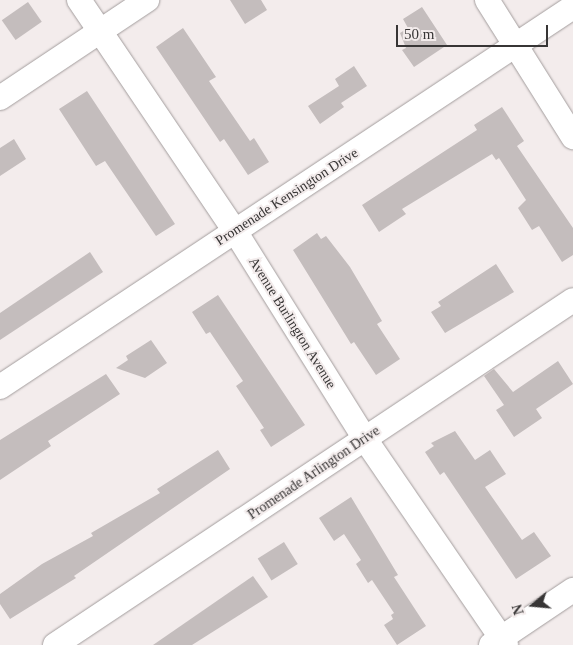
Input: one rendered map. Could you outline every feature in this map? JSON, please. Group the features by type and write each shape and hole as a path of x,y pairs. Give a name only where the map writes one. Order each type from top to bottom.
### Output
{"street":[{"name":"Avenue Burlington Avenue","path":"79,0 235,232 365,439 499,643"},
{"path":"0,98 146,0"},
{"path":"486,0 517,45 573,137"},
{"name":"Promenade Kensington Drive","path":"0,387 573,8"},
{"name":"Promenade Arlington Drive","path":"55,645 573,300"},
{"path":"499,643 573,590"}],"building":[{"path":"230,0 261,0 267,10 245,24"},
{"path":"28,2 42,22 16,40 2,20"},
{"path":"422,7 447,45 414,67 402,50 406,48 400,33 408,28 403,19"},
{"path":"183,28 216,77 209,81 250,141 254,138 269,162 248,175 224,139 220,142 156,47"},
{"path":"354,66 367,86 341,103 344,107 320,124 308,106 339,86 335,79"},
{"path":"87,91 175,224 156,236 105,161 96,166 59,109"},
{"path":"502,107 524,141 517,146 573,228 573,255 562,262 539,226 532,230 518,208 526,200 499,158 496,160 492,154 402,209 406,214 379,232 362,205 477,130 474,125"},
{"path":"14,139 26,159 0,176 0,148"},
{"path":"317,233 321,239 326,236 350,267 382,321 377,324 400,359 376,375 354,342 351,344 293,250"},
{"path":"90,252 103,272 0,340 0,313"},
{"path":"496,264 514,292 445,333 431,312 441,306 438,302"},
{"path":"218,295 305,425 271,447 260,430 264,428 236,386 243,381 210,332 206,334 192,312"},
{"path":"151,340 167,363 145,378 116,368 128,360 126,356"},
{"path":"558,361 573,384 536,409 542,418 514,437 496,410 504,405 484,376 494,369 513,392"},
{"path":"106,374 120,394 48,441 51,446 0,480 0,440"},
{"path":"455,431 475,460 490,450 506,474 485,487 522,540 534,532 551,556 516,579 444,472 440,475 425,452 434,446 431,443"},
{"path":"218,450 230,469 74,576 76,578 10,619 0,604 0,594 42,564 93,536 91,533 160,493 157,489"},
{"path":"351,497 398,575 394,577 426,626 397,645 384,625 393,619 391,615 394,613 372,580 368,583 356,564 361,560 344,534 334,541 319,518"},
{"path":"284,542 298,564 271,580 258,558"},
{"path":"253,576 268,597 192,645 153,645"}]}
